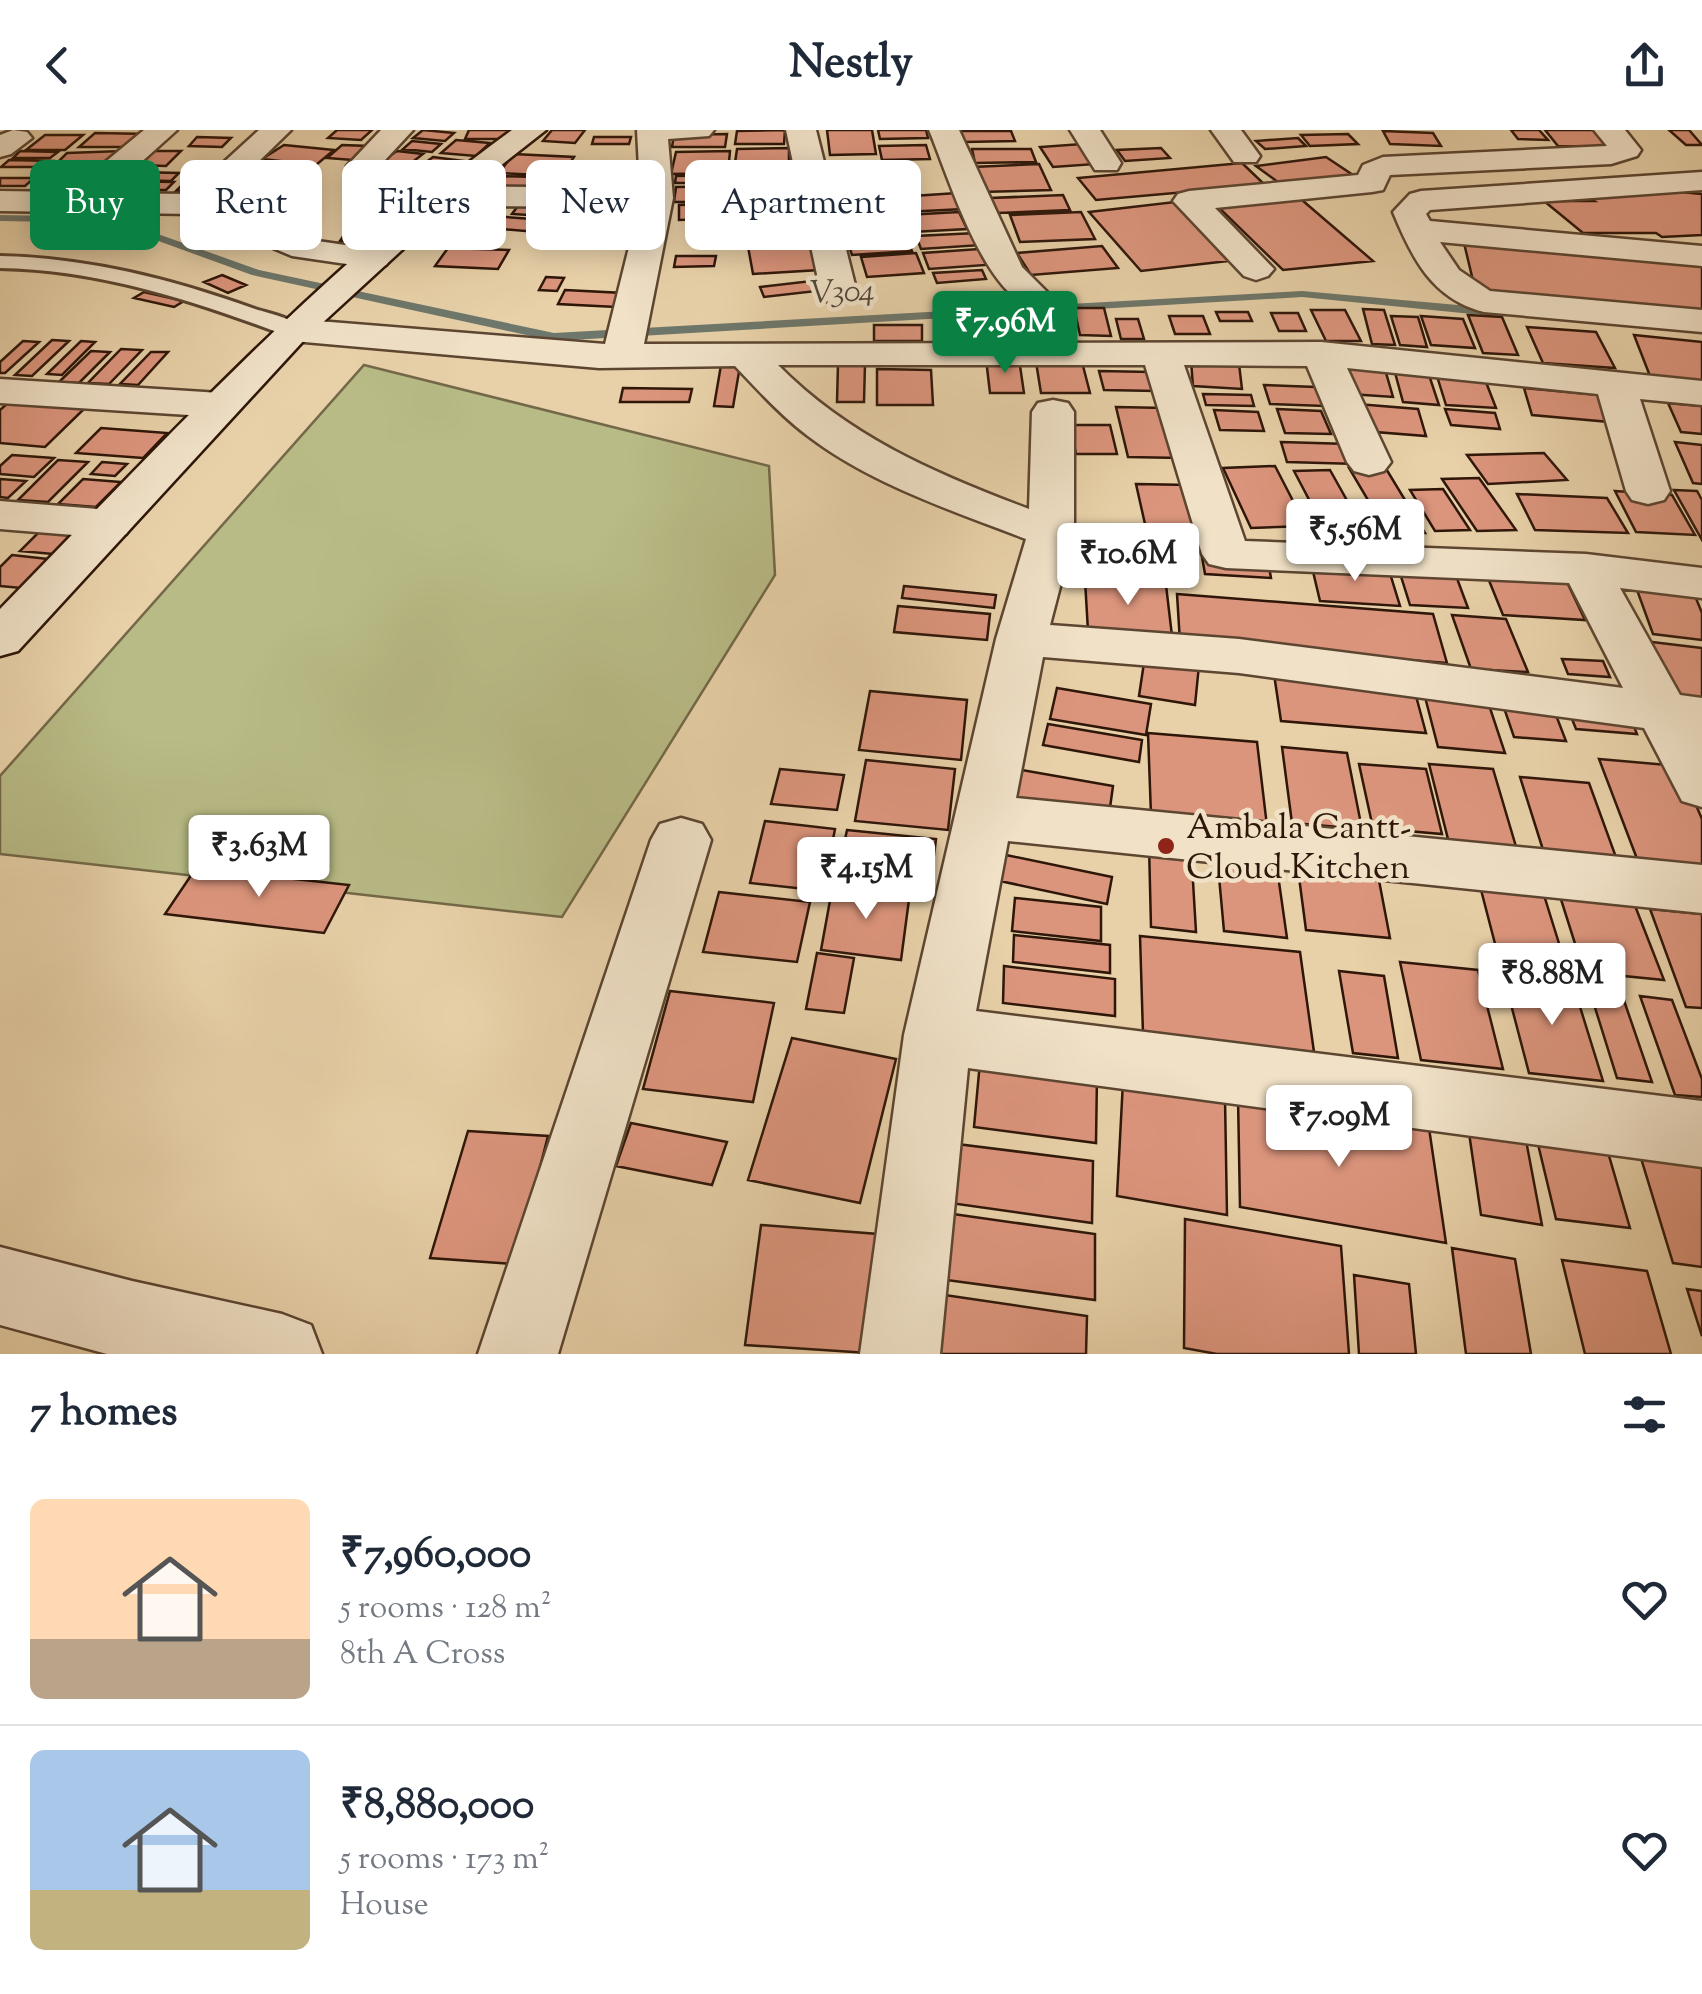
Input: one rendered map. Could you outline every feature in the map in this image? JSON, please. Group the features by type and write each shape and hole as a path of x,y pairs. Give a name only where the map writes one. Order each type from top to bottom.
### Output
{"street":[{"path":"126,160 162,130"},
{"path":"244,160 276,130"},
{"path":"368,160 398,130"},
{"path":"491,160 531,130"},
{"path":"654,160 652,131 700,130"},
{"path":"801,130 839,293"},
{"path":"944,130 1007,272 1038,300"},
{"path":"1085,130 1106,164"},
{"path":"1226,130 1245,156"},
{"path":"1256,269 1188,201 1372,183 1375,154 1611,154 1626,150 1609,130"},
{"path":"0,137 17,138 0,148"},
{"path":"1702,182 1421,201 1409,212 1451,288 1463,296 1484,302 1702,321"},
{"path":"0,201 30,201"},
{"path":"1417,230 1702,256"},
{"path":"309,250 370,262"},
{"path":"0,639 220,405 306,319 383,250"},
{"path":"626,339 646,250"},
{"path":"306,319 626,339 746,354 1320,354 1702,393"},
{"path":"746,354 792,402 838,438 984,508 1052,533"},
{"path":"1161,354 1226,554 1586,570 1702,583"},
{"path":"1320,354 1369,462"},
{"path":"1616,386 1648,490"},
{"path":"0,392 220,405"},
{"path":"900,1354 938,1035 1021,639 1052,533 1053,412"},
{"path":"0,515 110,524"},
{"path":"1586,570 1682,714 1702,786"},
{"path":"1021,639 1239,656 1682,714"},
{"path":"983,817 1702,889"},
{"path":"518,1354 681,840"},
{"path":"938,1035 1702,1134"},
{"path":"0,1286 132,1321 282,1354"}],"lane":[{"path":"0,262 43,262 156,280 306,319"}],"green space":[{"path":"364,365 769,466 775,575 562,917 0,854 0,776"}],"building":[{"path":"337,130 372,130 361,140 328,138"},
{"path":"423,130 454,133 445,141 413,138"},
{"path":"469,130 516,130 512,139 465,139"},
{"path":"552,130 585,130 575,143 543,141"},
{"path":"785,130 784,144 735,144 737,131"},
{"path":"827,130 872,130 876,154 830,155"},
{"path":"878,130 926,130 928,138 880,139"},
{"path":"1511,130 1539,130 1548,140 1518,139"},
{"path":"1545,130 1603,130 1619,147 1558,146"},
{"path":"1669,130 1689,130 1702,145 1686,145"},
{"path":"961,131 1011,131 1015,141 964,142"},
{"path":"1383,131 1433,133 1441,146 1390,144"},
{"path":"95,133 149,134 134,147 79,147"},
{"path":"727,134 725,147 672,147 674,135"},
{"path":"1348,134 1358,144 1310,146 1301,135"},
{"path":"45,135 83,135 65,150 26,150"},
{"path":"197,137 231,138 222,147 189,146"},
{"path":"594,137 631,137 629,144 592,144"},
{"path":"1298,138 1306,146 1265,149 1256,141"},
{"path":"456,140 490,143 476,156 441,153"},
{"path":"412,141 441,144 432,152 403,149"},
{"path":"1082,144 1096,164 1053,167 1040,147"},
{"path":"284,145 334,150 322,160 262,159"},
{"path":"342,145 368,146 353,160 327,158"},
{"path":"926,145 930,159 882,160 879,146"},
{"path":"789,148 789,160 735,160 737,149"},
{"path":"1161,148 1170,158 1125,161 1117,150"},
{"path":"972,149 1031,149 1036,162 975,163"},
{"path":"20,151 58,152 50,158 13,158"},
{"path":"121,151 113,160 60,160 67,153"},
{"path":"154,151 181,151 166,166 160,166 160,160 144,160"},
{"path":"397,151 423,154 415,160 384,160"},
{"path":"730,151 729,160 685,160 685,174 671,174 676,152"},
{"path":"513,154 574,157 526,160 526,174 506,173 506,164"},
{"path":"1326,157 1353,175 1282,185 1256,166"},
{"path":"9,160 30,160 30,167 1,167"},
{"path":"1242,163 1265,185 1096,200 1078,178"},
{"path":"1039,164 1051,190 981,192 972,167"},
{"path":"160,173 179,173 171,181 160,181"},
{"path":"506,176 526,177 526,194 506,194"},
{"path":"676,176 685,176 685,183 675,183"},
{"path":"0,178 30,178 25,186 0,186"},
{"path":"160,182 174,182 160,190"},
{"path":"676,187 685,187 685,202 674,202"},
{"path":"957,193 964,209 921,211 921,195"},
{"path":"1295,194 1373,261 1283,270 1213,202"},
{"path":"1702,194 1702,235 1583,233 1544,201 1594,201 1589,198"},
{"path":"1063,195 1070,210 997,213 991,198"},
{"path":"523,199 526,199 526,215 512,214"},
{"path":"1175,202 1228,261 1141,271 1089,212"},
{"path":"679,205 685,205 685,220 679,220"},
{"path":"959,212 967,229 921,232 921,214"},
{"path":"1081,212 1095,239 1020,242 1010,215"},
{"path":"506,217 526,218 526,231 506,229"},
{"path":"976,233 982,245 921,249 921,236"},
{"path":"1464,243 1702,265 1702,311 1475,289"},
{"path":"1102,246 1118,268 1031,275 1017,253"},
{"path":"979,249 986,265 929,269 923,253"},
{"path":"447,250 509,250 498,269 435,266"},
{"path":"749,250 813,250 819,270 753,274"},
{"path":"850,250 912,251 852,255"},
{"path":"916,253 924,273 867,277 861,257"},
{"path":"676,256 716,256 714,266 674,267"},
{"path":"982,270 986,279 937,283 933,273"},
{"path":"222,275 246,285 228,293 204,282"},
{"path":"546,277 564,278 557,291 539,290"},
{"path":"820,280 825,290 764,297 760,287"},
{"path":"565,290 623,293 616,307 558,304"},
{"path":"144,292 184,301 174,307 134,298"},
{"path":"1074,308 1104,308 1111,336 1080,335"},
{"path":"1363,309 1384,310 1395,345 1372,344"},
{"path":"1311,310 1345,310 1361,341 1326,341"},
{"path":"1216,312 1248,312 1252,321 1220,321"},
{"path":"1271,313 1298,313 1306,331 1279,331"},
{"path":"1468,315 1502,317 1518,355 1483,353"},
{"path":"1050,316 1069,316 1074,336 1053,336"},
{"path":"1169,316 1203,316 1210,334 1175,334"},
{"path":"1391,316 1418,317 1427,347 1400,345"},
{"path":"1421,316 1463,319 1475,348 1431,345"},
{"path":"1025,317 1043,317 1047,337 1028,337"},
{"path":"976,319 1014,319 1017,339 978,338"},
{"path":"1116,319 1138,319 1144,339 1121,339"},
{"path":"874,325 922,325 922,341 874,341"},
{"path":"1527,327 1596,332 1615,368 1543,363"},
{"path":"1634,335 1702,342 1702,381 1650,376"},
{"path":"52,340 69,341 32,376 15,375"},
{"path":"23,341 39,342 5,373 0,373 0,362"},
{"path":"81,341 95,342 62,375 47,374"},
{"path":"121,349 142,350 109,384 88,383"},
{"path":"91,351 110,352 79,383 59,382"},
{"path":"151,352 168,352 138,385 120,384"},
{"path":"986,359 1019,359 1024,393 990,393"},
{"path":"1191,361 1239,364 1242,389 1193,386"},
{"path":"1036,362 1082,362 1090,393 1041,393"},
{"path":"1343,363 1384,366 1393,397 1350,394"},
{"path":"838,364 865,364 864,402 837,402"},
{"path":"721,365 740,366 733,407 714,406"},
{"path":"877,369 931,370 933,405 877,405"},
{"path":"1394,369 1428,372 1439,405 1403,402"},
{"path":"1099,371 1151,372 1156,391 1104,390"},
{"path":"1436,373 1484,377 1496,408 1446,405"},
{"path":"1264,385 1316,387 1324,406 1270,404"},
{"path":"623,388 692,389 689,402 620,402"},
{"path":"1524,388 1600,395 1610,422 1532,415"},
{"path":"1203,394 1251,395 1254,406 1206,405"},
{"path":"8,403 84,409 45,447 0,443 0,410"},
{"path":"1668,403 1702,406 1702,434 1681,432"},
{"path":"1357,404 1418,409 1426,436 1363,431"},
{"path":"1116,407 1166,408 1181,458 1128,457"},
{"path":"1277,409 1321,411 1331,434 1285,433"},
{"path":"1445,409 1495,413 1500,429 1451,425"},
{"path":"1214,410 1258,412 1264,431 1220,430"},
{"path":"1070,425 1110,425 1117,454 1076,454"},
{"path":"101,428 167,433 143,458 76,453"},
{"path":"1281,442 1349,444 1357,464 1287,462"},
{"path":"1675,442 1702,445 1702,484 1693,483"},
{"path":"1544,453 1567,480 1488,484 1467,455"},
{"path":"12,455 54,458 34,477 0,474 0,466"},
{"path":"58,460 88,462 48,502 18,500"},
{"path":"102,462 127,464 115,476 91,474"},
{"path":"1275,466 1306,526 1251,528 1223,468"},
{"path":"1385,467 1425,533 1388,534 1349,468"},
{"path":"1330,470 1363,529 1325,530 1294,471"},
{"path":"1479,478 1516,530 1477,531 1442,479"},
{"path":"0,479 26,481 8,498 0,497"},
{"path":"83,479 121,482 96,507 58,504"},
{"path":"1136,484 1191,485 1205,533 1147,533"},
{"path":"1443,489 1470,530 1435,531 1410,490"},
{"path":"1674,490 1697,491 1702,500 1702,540"},
{"path":"1615,491 1672,495 1695,535 1636,532"},
{"path":"1517,494 1607,498 1628,533 1535,530"},
{"path":"40,531 72,533 53,554 20,551"},
{"path":"1063,531 1088,532 1090,569 1064,567"},
{"path":"1104,541 1140,543 1143,572 1106,570"},
{"path":"12,555 48,559 21,588 0,586 0,567"},
{"path":"1202,557 1268,561 1271,578 1205,574"},
{"path":"1311,563 1388,567 1400,606 1320,601"},
{"path":"1399,570 1455,573 1468,608 1410,605"},
{"path":"1488,578 1567,582 1585,620 1503,615"},
{"path":"1633,579 1691,586 1702,613 1702,640 1653,634"},
{"path":"1085,580 1166,585 1172,636 1088,631"},
{"path":"904,586 996,595 994,608 902,598"},
{"path":"1177,594 1433,614 1447,663 1180,642"},
{"path":"898,606 990,614 987,640 894,632"},
{"path":"1452,615 1506,619 1528,672 1471,669"},
{"path":"1652,642 1702,648 1702,701 1671,697"},
{"path":"1145,656 1199,665 1195,705 1139,696"},
{"path":"1562,659 1603,661 1610,677 1568,674"},
{"path":"1274,674 1413,685 1426,733 1281,721"},
{"path":"1057,688 1151,704 1146,735 1050,719"},
{"path":"870,691 967,700 961,760 859,750"},
{"path":"1425,697 1488,702 1505,753 1438,747"},
{"path":"1503,705 1554,710 1566,741 1514,737"},
{"path":"1568,709 1629,714 1637,734 1576,729"},
{"path":"1048,724 1142,740 1139,762 1043,745"},
{"path":"1148,733 1257,742 1267,826 1151,815"},
{"path":"1282,747 1347,753 1362,829 1292,823"},
{"path":"1599,759 1679,766 1702,819 1702,870 1639,864"},
{"path":"866,760 955,769 948,830 855,821"},
{"path":"1359,764 1426,769 1442,834 1373,828"},
{"path":"1429,764 1493,769 1517,850 1449,843"},
{"path":"780,769 844,775 837,810 771,804"},
{"path":"1016,769 1113,786 1108,822 1008,804"},
{"path":"1520,777 1589,783 1617,860 1544,853"},
{"path":"765,821 835,829 823,891 750,883"},
{"path":"847,830 936,839 930,887 837,877"},
{"path":"1149,845 1191,848 1196,932 1151,927"},
{"path":"1006,855 1112,877 1107,904 1000,881"},
{"path":"1217,855 1276,861 1287,938 1224,931"},
{"path":"1297,862 1377,870 1390,938 1306,930"},
{"path":"196,868 349,885 324,933 165,914"},
{"path":"833,884 910,892 901,960 821,950"},
{"path":"1480,886 1543,892 1566,966 1499,959"},
{"path":"1558,890 1632,898 1664,980 1584,972"},
{"path":"719,892 810,902 797,962 703,952"},
{"path":"1015,898 1101,907 1101,941 1012,931"},
{"path":"1650,909 1702,914 1702,1008 1686,1007"},
{"path":"1014,935 1110,945 1110,973 1013,962"},
{"path":"1140,936 1300,952 1314,1052 1143,1034"},
{"path":"817,953 854,958 844,1013 806,1009"},
{"path":"1400,962 1478,970 1503,1069 1421,1060"},
{"path":"1004,966 1115,979 1115,1016 1003,1003"},
{"path":"1339,971 1384,976 1398,1058 1353,1053"},
{"path":"1503,974 1572,981 1603,1081 1529,1073"},
{"path":"1587,982 1619,986 1652,1082 1617,1078"},
{"path":"670,991 774,1003 753,1102 643,1089"},
{"path":"1640,996 1672,1000 1702,1079 1702,1097 1675,1095"},
{"path":"792,1038 896,1059 860,1203 748,1180"},
{"path":"980,1062 1097,1076 1096,1143 974,1127"},
{"path":"1123,1081 1225,1098 1227,1215 1117,1196"},
{"path":"1238,1097 1429,1128 1446,1243 1240,1207"},
{"path":"631,1123 727,1142 712,1185 616,1166"},
{"path":"1468,1126 1525,1135 1542,1225 1481,1215"},
{"path":"468,1131 548,1136 515,1264 430,1258"},
{"path":"1537,1140 1607,1149 1630,1228 1556,1219"},
{"path":"949,1143 1093,1161 1092,1223 943,1202"},
{"path":"1637,1145 1702,1153 1702,1267 1673,1263"},
{"path":"946,1213 1095,1234 1095,1300 939,1279"},
{"path":"1185,1219 1341,1246 1349,1354 1217,1354 1184,1348"},
{"path":"761,1225 891,1235 884,1354 745,1345"},
{"path":"1452,1248 1515,1259 1531,1354 1466,1354"},
{"path":"1562,1260 1647,1271 1671,1354 1585,1354"},
{"path":"1354,1275 1409,1284 1416,1354 1359,1354"},
{"path":"1687,1289 1702,1291 1702,1336"},
{"path":"931,1293 1087,1316 1086,1354 924,1354"}],"waterway":[{"name":"V304","path":"0,218 110,220 256,273 554,337 1302,294 1502,313"}],"place":[{"name":"Ambala Cantt- Cloud Kitchen","path":"1166,846"}]}
